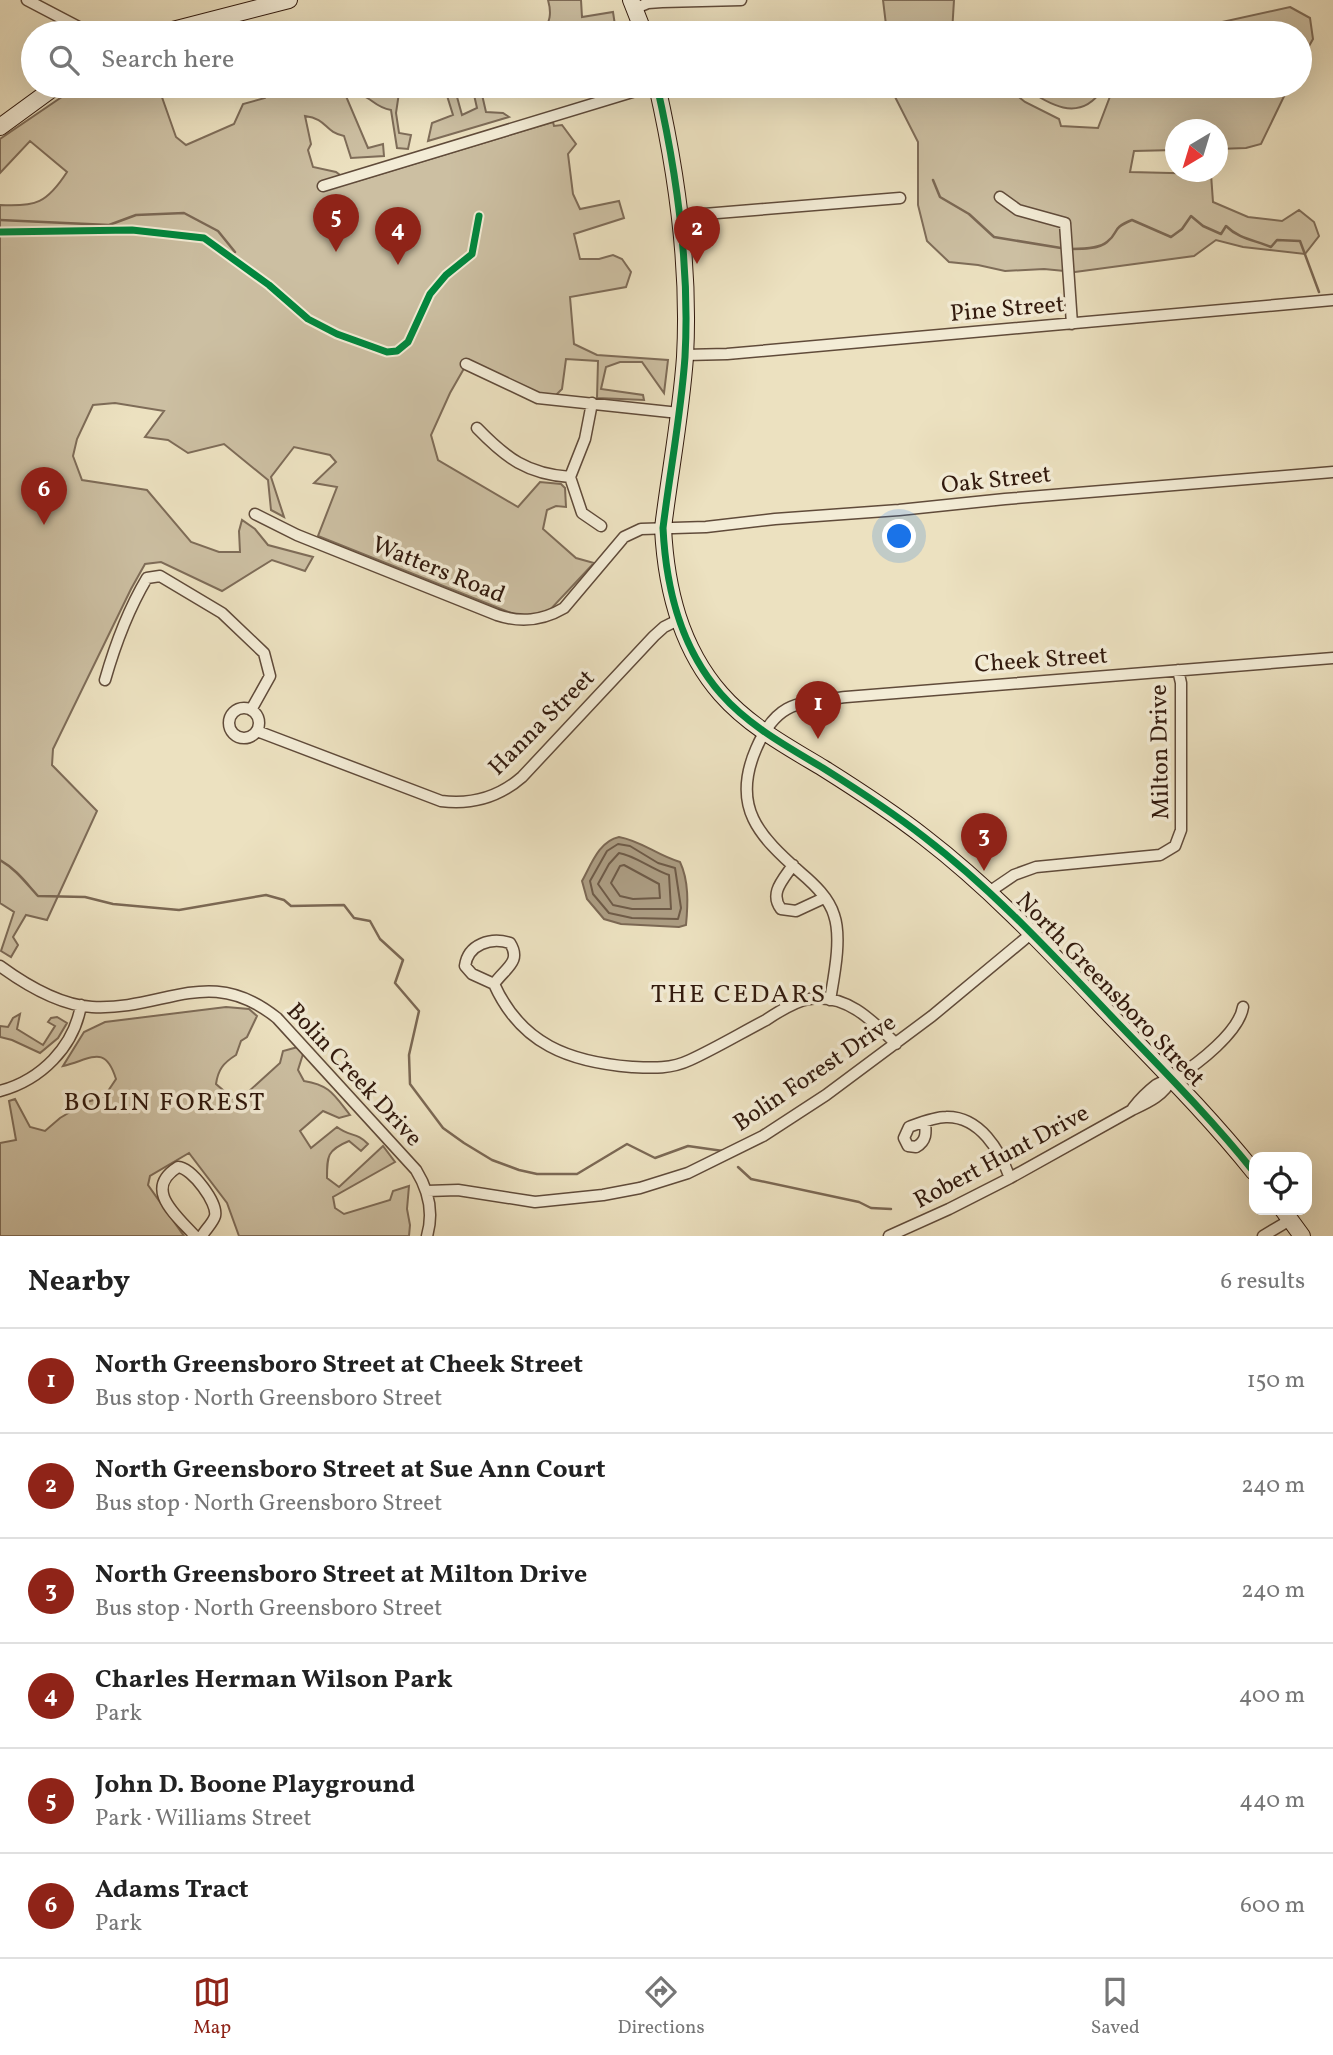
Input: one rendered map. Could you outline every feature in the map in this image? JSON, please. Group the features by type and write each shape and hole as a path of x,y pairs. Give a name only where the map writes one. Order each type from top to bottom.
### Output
{"main road":[{"path":"207,21 289,0"},
{"path":"0,127 40,98"},
{"name":"North Greensboro Street","path":"657,98 671,153 680,216 685,293 685,355 663,528 668,581 678,620 691,650 711,682 734,707 765,732 870,797 925,838 989,892 1172,1079 1249,1166"},
{"path":"1287,1215 1301,1236"}],"street":[{"path":"27,0 67,21"},
{"path":"633,5 741,0"},
{"path":"323,186 614,98"},
{"path":"1000,197 1018,210 1065,223 1072,324"},
{"path":"680,216 900,198"},
{"name":"Pine Street","path":"685,355 727,354 1333,300"},
{"path":"466,364 538,398 679,413"},
{"path":"592,403 585,439 570,477 582,513 601,526"},
{"path":"477,428 503,454 545,475 570,477"},
{"name":"Oak Street","path":"663,528 706,527 1333,472"},
{"name":"Watters Road","path":"255,514 297,535 497,615 520,620 543,618 564,608 624,537 641,529 663,528"},
{"path":"105,680 115,645 140,589 147,578 160,576 222,613 264,653 270,676 251,710"},
{"name":"Hanna Street","path":"257,731 441,801 469,803 497,795 522,777 654,636 678,620"},
{"name":"Cheek Street","path":"765,732 785,709 800,703 976,685 1333,658"},
{"name":"Milton Drive","path":"989,892 1025,870 1160,855 1175,846 1181,830 1181,683 1178,670"},
{"path":"243,708 251,710 259,721 257,731 249,737 238,738 228,726 230,715 243,708"},
{"path":"765,732 751,762 747,779 747,800 760,834 810,880 834,914 838,938 830,1000"},
{"path":"793,865 775,895 775,901 781,909 796,911 824,898"},
{"name":"Bolin Forest Drive","path":"427,1191 458,1190 536,1202 603,1195 667,1181 698,1169 764,1136 826,1095 942,1008 1032,933"},
{"path":"494,984 515,961 516,952 510,943 498,939 475,947 467,955 465,966 472,974 494,984 504,1006 517,1022 551,1047 591,1062 651,1068 672,1067 808,999 830,1000 854,1007 874,1021 896,1044"},
{"name":"Bolin Creek Drive","path":"0,966 38,990 81,1005 118,1007 206,990 250,999 277,1018 416,1170 427,1191 430,1217 428,1236"},
{"path":"0,1091 30,1078 51,1062 71,1036 81,1005"},
{"name":"Robert Hunt Drive","path":"889,1236 1010,1178 1132,1110 1152,1089 1172,1079 1215,1047 1237,1023 1243,1007"},
{"path":"925,1122 947,1117 973,1125 988,1138 1010,1178"},
{"path":"195,1236 166,1201 161,1189 163,1179 178,1167 190,1172 208,1195 214,1208 215,1217 202,1236"},
{"path":"1263,1236 1287,1215"}],"shaded area":[{"path":"548,0 581,0 582,17 613,12 614,21 549,21"},
{"path":"883,0 954,0 953,21 886,21"},
{"path":"1290,7 1310,18 1310,21 1226,21"},
{"path":"60,98 162,98 176,137 186,145 234,124 243,104 265,98 347,98 368,148 383,144 384,156 351,158 344,136 333,132 318,120 305,116 311,144 308,150 313,167 336,172 354,182 553,122 554,126 562,125 576,144 568,154 573,194 580,209 619,201 624,218 574,234 580,259 599,259 613,255 622,259 631,272 626,287 570,297 574,344 597,355 668,360 664,393 642,362 620,362 606,367 601,389 643,395 644,400 597,398 598,361 566,359 562,389 556,395 538,394 466,365 450,393 431,435 438,460 518,507 540,482 561,484 565,488 566,507 556,506 547,510 543,529 576,558 594,563 548,612 526,619 318,536 337,487 314,483 336,462 330,455 294,447 271,477 284,517 271,510 268,480 224,444 188,453 168,440 145,437 164,411 115,403 93,405 77,439 73,456 82,480 147,490 191,542 219,552 240,552 239,531 242,520 255,529 268,545 313,557 305,571 272,560 222,591 161,562 145,564 53,749 52,765 97,811 47,920 26,915 13,937 18,945 11,957 1,951 14,912 0,903 0,205 23,205 40,201 53,191 67,172 30,141 0,173 0,139"},
{"path":"367,98 398,98 396,113 399,133 411,135 408,149 397,148 391,110 378,106"},
{"path":"448,98 457,98 462,115 477,108 475,98 483,98 486,112 503,113 509,117 428,141 432,123 453,115"},
{"path":"896,98 1020,98 1059,119 1061,126 1098,128 1109,98 1283,98 1261,144 1246,148 1228,149 1228,119 1165,119 1165,150 1134,151 1130,172 1165,173 1165,182 1212,182 1213,202 1248,217 1282,221 1299,210 1314,222 1319,236 1305,254 1243,247 1216,240 1194,256 1075,272 1044,269 1005,271 949,262 927,241 918,205 918,142"},
{"path":"1095,98 1083,106 1073,108 1063,108 1042,99"},
{"path":"226,1007 249,1009 257,1016 247,1037 241,1041 236,1055 222,1067 216,1084 237,1102 280,1063 283,1051 298,1047 303,1054 298,1070 304,1081 326,1088 350,1115 339,1118 323,1111 300,1131 311,1148 337,1127 368,1144 361,1151 349,1141 336,1147 328,1159 327,1178 339,1187 383,1146 395,1162 333,1197 335,1208 344,1214 390,1200 393,1191 409,1186 409,1236 239,1236 227,1203 189,1153 150,1176 148,1185 184,1236 0,1236 0,1143 16,1140 9,1101 15,1099 30,1127 45,1131 60,1118 87,1102 104,1097 116,1079 112,1068 102,1058 90,1058 63,1066 84,1032 105,1022"},
{"path":"20,1014 17,1029 43,1045 55,1026 48,1022 51,1018 57,1017 67,1023 58,1038 40,1053 0,1037 0,1026 8,1027 13,1018"}],"water":[{"path":"619,837 680,862 686,885 686,925 679,927 621,924 604,919 587,899 582,881 592,861 606,843"}],"waterway":[{"path":"933,180 940,197 969,214 994,237 1061,248"},
{"path":"0,220 109,225 136,215 184,213 218,231 235,252"},
{"path":"1072,249 1100,246 1111,239 1118,228 1132,220 1171,237 1182,229 1191,216 1203,226 1221,234 1226,226 1242,237 1271,247 1277,240 1300,241 1319,292"},
{"path":"0,860 16,872 38,896 85,897 113,904 179,910 266,895 284,900 291,906 344,905 354,918 370,921 380,939 403,960 395,983 419,1011 409,1055 410,1084 443,1128 492,1160 537,1174 577,1174 627,1144 655,1158 688,1146 723,1151"},
{"path":"738,1167 751,1179 859,1202 871,1208 891,1209"}],"cycle path":[{"path":"660,98 676,186 686,289 681,400 663,528 672,594 685,637 695,657 721,694 744,716 900,819 998,900 1184,1092 1249,1166"},
{"path":"0,232 132,230 204,238 269,285 308,319 337,334 387,352 397,351 408,342 430,294 446,275 472,254 479,216"}],"place":[{"name":"John D. Boone Playground","path":"336,252"},
{"name":"North Greensboro Street at Sue Ann Court","path":"697,264"},
{"name":"Charles Herman Wilson Park","path":"398,265"},
{"name":"Adams Tract","path":"44,525"},
{"name":"North Greensboro Street at Cheek Street","path":"818,739"},
{"name":"North Greensboro Street at Milton Drive","path":"984,871"}],"district":[{"name":"THE CEDARS","path":"739,993"},
{"name":"BOLIN FOREST","path":"165,1101"}]}
